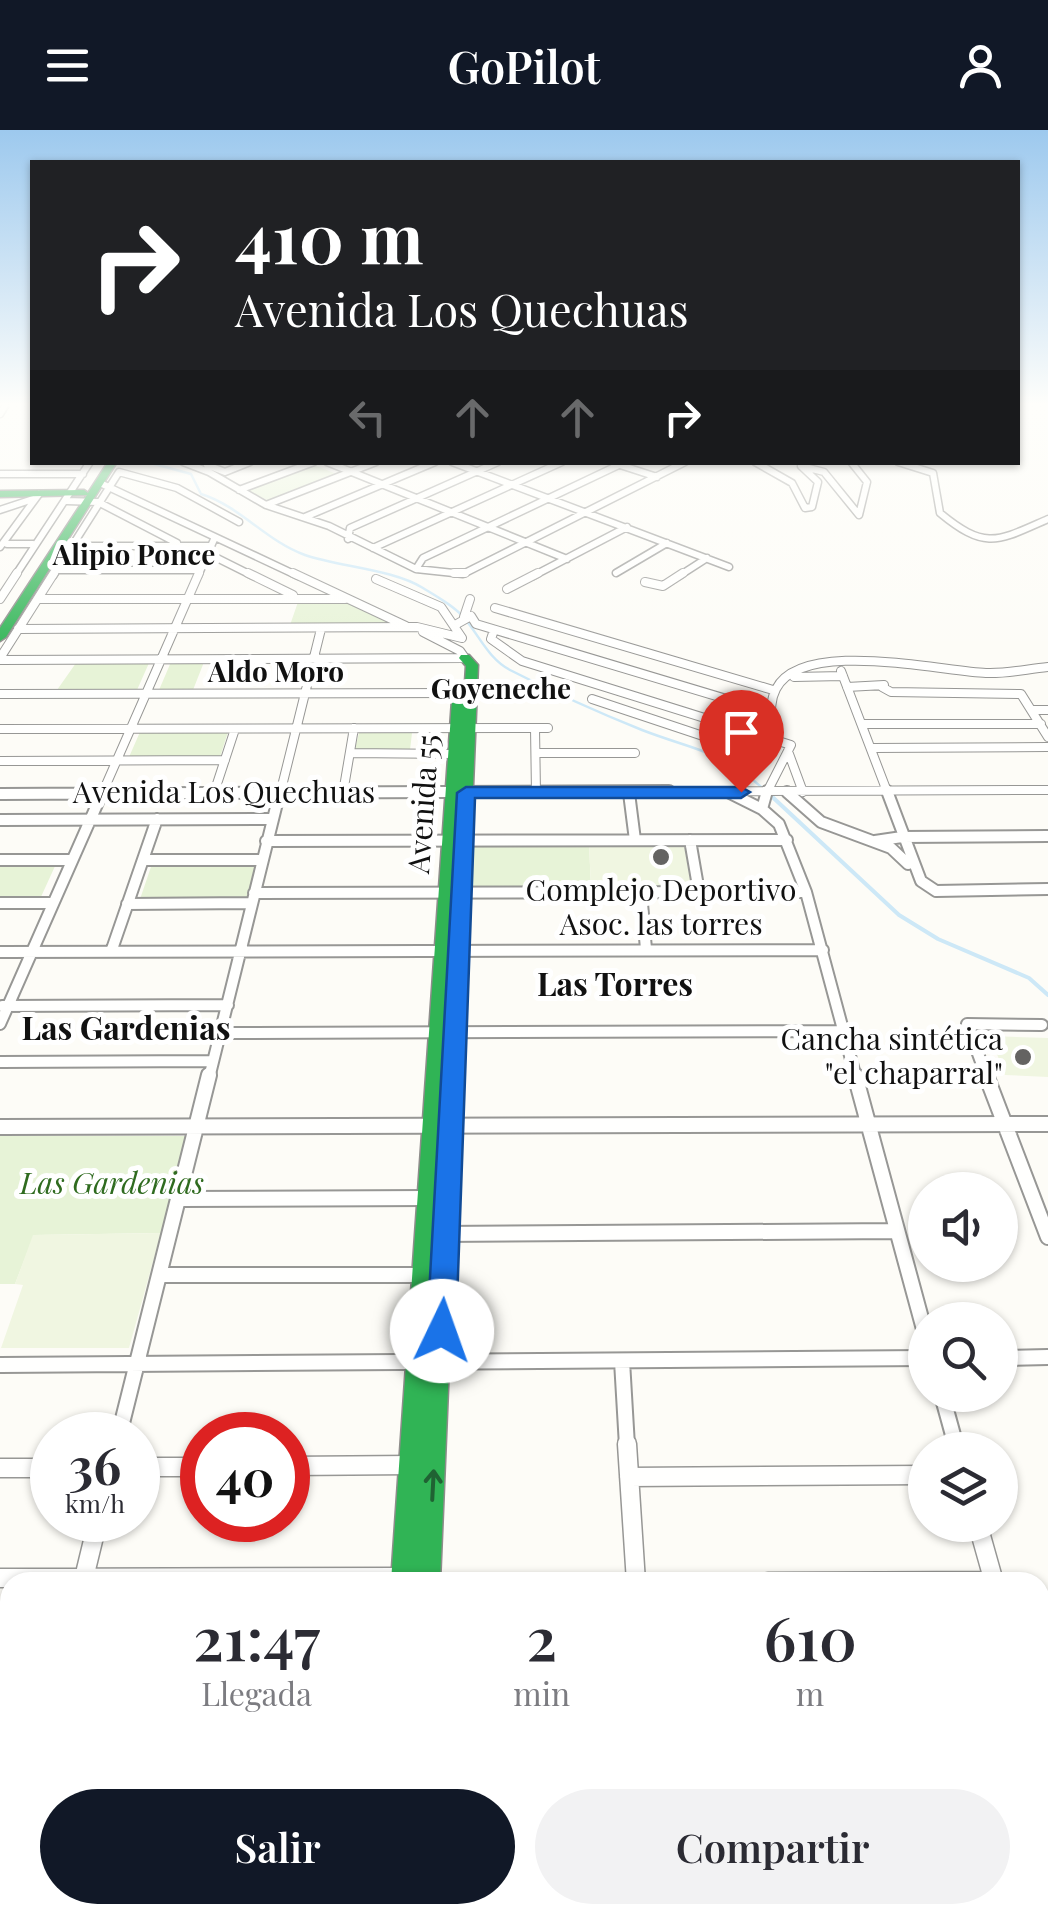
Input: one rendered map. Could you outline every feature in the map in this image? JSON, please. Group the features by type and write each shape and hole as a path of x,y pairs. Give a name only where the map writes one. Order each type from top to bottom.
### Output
{"street":[{"path":"71,490 349,598 460,651 465,658"},
{"path":"86,490 72,546 55,570 13,598 9,633 0,659 465,658"},
{"path":"0,618 88,490"},
{"path":"86,493 89,490"},
{"path":"0,494 86,493 91,490"},
{"path":"180,490 239,522"},
{"path":"239,490 416,570 462,574 528,546 632,490"},
{"path":"266,505 307,490"},
{"path":"305,517 374,490"},
{"path":"388,490 566,559"},
{"path":"348,539 350,528 436,490"},
{"path":"373,548 498,490"},
{"path":"527,490 729,567"},
{"path":"416,570 423,558 563,490"},
{"path":"795,490 805,508 812,507 816,490"},
{"path":"841,490 850,510 859,515 865,490"},
{"path":"936,490 940,513 963,532 1003,541 1048,519"},
{"path":"86,493 182,546"},
{"path":"0,508 38,495"},
{"path":"3,546 38,495"},
{"path":"507,589 627,527"},
{"path":"616,574 667,543"},
{"path":"3,546 33,544"},
{"path":"0,1024 4,1006 211,545"},
{"path":"72,546 211,545 300,598"},
{"path":"645,582 663,586 707,558"},
{"path":"55,570 199,570"},
{"path":"9,633 428,628 462,638 441,607 376,578"},
{"path":"13,598 349,598"},
{"path":"464,617 470,599"},
{"path":"495,608 777,686 795,677 843,678 887,691 1018,694 1048,736"},
{"path":"454,625 470,616 476,624 494,630 773,713"},
{"path":"125,1412 228,1004 270,819 321,629"},
{"path":"494,630 490,640 508,656 788,742 803,792"},
{"name":"Avenida 55","path":"459,793 455,754 463,728 458,693 465,658"},
{"name":"Avenida 55","path":"428,1572 446,1234 442,1125 446,1031 463,728 472,665 465,658"},
{"path":"592,698 756,755 768,752 774,739 777,686 796,672 852,660 987,673 1048,667"},
{"path":"586,681 603,663"},
{"path":"843,678 873,748 914,870"},
{"path":"653,701 669,682"},
{"path":"0,694 458,693"},
{"path":"1032,710 1048,710"},
{"path":"864,724 1041,724"},
{"path":"214,793 235,728"},
{"path":"342,793 354,728"},
{"path":"535,728 536,793"},
{"path":"0,729 548,728"},
{"path":"873,748 1048,747"},
{"path":"536,752 635,753"},
{"path":"350,753 455,754"},
{"path":"762,809 767,792 774,786 789,754"},
{"path":"0,761 225,760"},
{"name":"Avenida Los Quechuas","path":"0,794 1048,790"},
{"path":"729,792 762,809 778,824 787,840 806,892 916,1302"},
{"path":"787,792 829,827 891,848 936,892 1048,889"},
{"path":"629,793 635,840"},
{"path":"110,952 157,819"},
{"path":"0,820 270,819"},
{"path":"875,841 902,837 1048,836"},
{"path":"690,840 700,892"},
{"path":"266,841 787,840"},
{"path":"0,860 70,860"},
{"path":"143,860 262,860"},
{"path":"127,904 453,892 806,892"},
{"path":"641,892 646,949"},
{"path":"0,904 51,903"},
{"path":"0,952 822,950"},
{"path":"4,1006 228,1004"},
{"path":"1042,1025 968,1024 1047,1233"},
{"path":"220,1033 844,1031"},
{"path":"0,1062 213,1061"},
{"path":"0,1127 1048,1124"},
{"name":"Avenida 55","path":"405,1572 429,1198 442,1125"},
{"path":"179,1198 429,1198"},
{"path":"426,1234 896,1231"},
{"path":"159,1275 424,1276"},
{"path":"1018,1358 1048,1357"},
{"path":"0,1365 908,1358"},
{"path":"622,1361 635,1572"},
{"path":"310,1466 413,1465"},
{"path":"0,1468 30,1468"},
{"path":"629,1477 908,1474"},
{"path":"85,1572 92,1542"},
{"path":"983,1542 991,1572"}],"green space":[{"path":"248,490 299,490 269,501"},
{"path":"345,601 395,625 290,625 298,602"},
{"path":"171,662 204,662 193,690 159,690"},
{"path":"76,663 149,663 137,690 57,690"},
{"path":"140,732 228,732 220,757 129,757"},
{"path":"359,733 412,733 410,750 355,749"},
{"path":"473,845 589,845 591,887 472,887"},
{"path":"589,845 684,845 691,886 591,887"},
{"path":"0,864 56,864 40,899 0,899"},
{"path":"152,864 255,864 247,899 140,899"},
{"name":"Cancha sintética \"el chaparral\"","path":"990,1036 1048,1038 1048,1077 1005,1075"},
{"name":"Las Gardenias","path":"0,1136 186,1136 161,1233 34,1235 15,1284 0,1284"},
{"path":"161,1233 129,1348 1,1348 23,1285 15,1284 33,1235"}],"waterway":[{"path":"199,490 291,549 423,588 461,615 490,654 510,670 608,716 709,753 737,768 769,794"},
{"path":"766,791 899,915 938,939 1029,978 1048,995"}],"traffic: fast":[{"path":"0,637 95,490"},
{"path":"0,494 84,493"},
{"path":"427,1572 472,665 465,658"},
{"path":"405,1572 458,700"}],"place":[{"name":"Complejo Deportivo Asoc. las torres","path":"661,857"},
{"name":"Cancha sintética \"el chaparral\"","path":"1023,1057"}],"district":[{"name":"Alipio Ponce","path":"134,555"},
{"name":"Aldo Moro","path":"276,672"},
{"name":"Goyeneche","path":"501,689"},
{"name":"Las Torres","path":"615,985"},
{"name":"Las Gardenias","path":"126,1029"}],"route":[{"path":"442,1331 466,793 741,792"}]}
